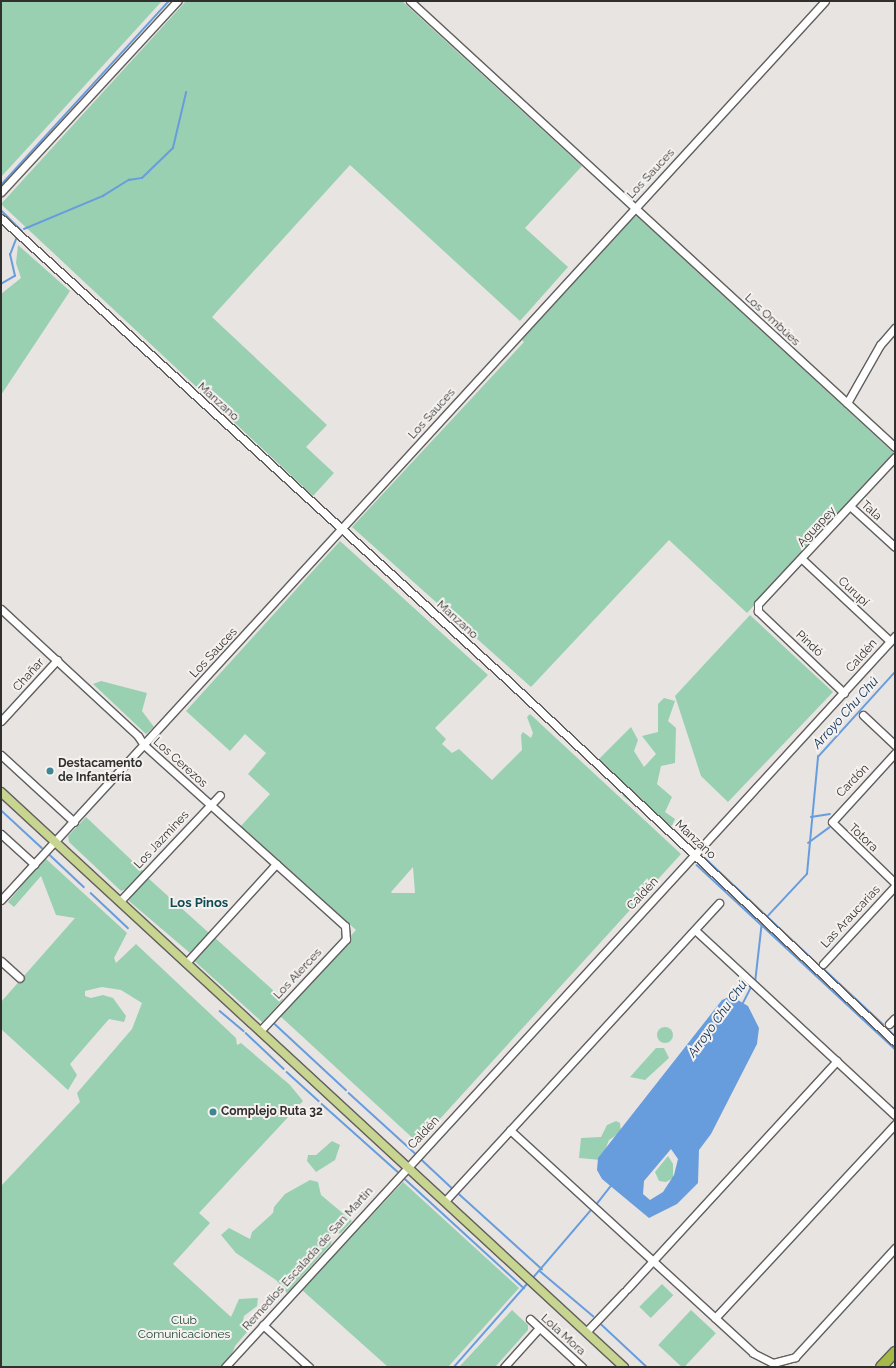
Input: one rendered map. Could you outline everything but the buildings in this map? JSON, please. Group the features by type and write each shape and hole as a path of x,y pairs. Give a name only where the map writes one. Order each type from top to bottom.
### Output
{"highway":[{"path":"881,1367 895,1352"}],"main road":[{"path":"1,792 121,900 186,963 624,1367"}],"street":[{"path":"1,192 177,1"},
{"name":"Los Ombúes","path":"410,1 895,447"},
{"name":"Los Sauces","path":"1,900 56,842 634,208 825,1"},
{"name":"Manzano","path":"1,218 695,855 895,1042"},
{"path":"847,403 880,345 895,328"},
{"name":"Aguapey","path":"758,611 758,604 851,507 895,457"},
{"name":"Tala","path":"851,507 895,547"},
{"name":"Curupí","path":"802,559 893,639"},
{"name":"Los Cerezos","path":"1,609 138,736 144,745 276,864 346,930"},
{"name":"Pindó","path":"758,611 844,693"},
{"name":"Caldén","path":"407,1167 893,639"},
{"name":"Chañar","path":"1,721 57,660"},
{"path":"863,715 895,745"},
{"name":"Cardón","path":"834,826 833,818 895,753"},
{"path":"1,755 74,822"},
{"name":"Los Jazmines","path":"121,900 220,795"},
{"name":"Totora","path":"834,826 895,883"},
{"path":"1,834 34,864"},
{"path":"186,963 276,864"},
{"name":"Las Araucarias","path":"823,964 895,886"},
{"path":"445,1201 719,904"},
{"name":"Los Alerces","path":"260,1031 346,939 346,930"},
{"path":"695,930 750,979 895,1115"},
{"path":"1,961 20,978"},
{"path":"890,1024 895,1018"},
{"path":"586,1332 837,1061"},
{"path":"717,1317 895,1124"},
{"path":"512,1128 766,1361 782,1363 795,1356 895,1248"},
{"name":"Remedios Escalada de San Martin","path":"225,1367 407,1167"},
{"name":"Lola Mora","path":"530,1319 582,1367"},
{"path":"264,1325 309,1367"},
{"path":"504,1367 539,1328"}],"green space":[{"path":"1,1 162,1 1,177"},
{"path":"186,1 402,1 582,166 525,228 568,267 520,321 350,165 212,317 327,425 306,447 334,473 313,496 1,204"},
{"path":"637,216 895,454 747,613 669,540 531,687 352,527 524,342 522,340 526,331 629,218"},
{"path":"18,245 70,291 1,395 1,294 21,278 16,263"},
{"path":"340,541 488,675 435,728 446,739 442,744 452,753 459,749 492,780 522,750 521,735 523,732 531,738 533,733 527,717 530,714 681,854 418,1143 279,1015 356,930 241,826 270,794 248,774 266,753 245,734 230,751 186,711","holes":["413,867 415,893 391,892"]},
{"path":"750,615 833,692 728,802 701,776 675,696"},
{"path":"101,681 147,693 142,711 154,727 146,734 93,684"},
{"path":"664,698 675,701 668,721 676,728 675,763 661,766 657,784 672,797 665,812 675,819 672,826 657,823 623,796 620,780 599,759 631,727 638,740 634,751 644,767 656,754 642,736 658,732 658,704"},
{"path":"86,817 143,871 126,889 121,891 69,842 68,836"},
{"name":"Club Comunicaciones","path":"45,858 127,933 114,958 116,963 136,944 236,1038 237,1045 241,1043 290,1085 303,1101 199,1213 210,1223 173,1264 231,1317 239,1299 258,1298 257,1306 244,1316 242,1327 247,1332 235,1346 227,1367 1,1367 1,1186 80,1102 77,1093 132,1029 142,1003 121,990 102,987 85,991 85,996 91,998 103,995 113,998 126,1016 124,1022 109,1019 70,1064 77,1075 68,1090 1,1029 1,1002 75,918 56,915 41,876 14,907 8,902"},
{"path":"148,878 209,933 190,953 129,901 130,895"},
{"path":"214,937 283,999 262,1022 193,960"},
{"path":"665,1027 671,1029 673,1035 671,1041 665,1043 659,1041 657,1035 659,1029"},
{"path":"656,1048 664,1048 669,1058 645,1080 630,1077"},
{"path":"616,1121 620,1123 621,1132 609,1140 601,1160 579,1158 581,1138 601,1137 607,1125"},
{"path":"332,1141 340,1145 335,1160 316,1172 307,1161 308,1155 316,1155"},
{"path":"668,1156 673,1164 673,1178 666,1182 659,1181 655,1172"},
{"path":"310,1180 318,1182 321,1195 352,1221 341,1233 333,1234 331,1244 287,1293 276,1280 236,1253 221,1235 229,1228 250,1239 252,1232 273,1213 274,1207 285,1194"},
{"path":"403,1182 519,1288 448,1367 388,1367 302,1290"},
{"path":"662,1284 673,1295 651,1318 639,1307"},
{"path":"512,1310 528,1325 528,1330 495,1367 459,1367"},
{"path":"691,1310 716,1333 684,1367 682,1367 658,1345"}],"water":[{"path":"731,996 748,1006 759,1028 757,1044 711,1134 699,1150 698,1183 677,1204 649,1218 602,1179 597,1170 598,1158 722,1000","holes":["671,1149 678,1159 674,1175 663,1192 650,1200 643,1194 644,1181"]}],"waterway":[{"path":"1,185 169,1"},
{"path":"24,229 103,196 129,180 142,178 173,148 186,93"},
{"path":"1,210 22,231"},
{"path":"1,284 15,276 10,255 16,239"},
{"name":"Arroyo Chu Chú","path":"766,918 807,874 818,757 895,672"},
{"path":"1,810 42,848"},
{"path":"811,817 830,814"},
{"path":"808,843 829,828"},
{"path":"49,854 84,887"},
{"path":"705,858 817,963"},
{"path":"697,865 895,1049"},
{"path":"91,893 128,928"},
{"name":"Arroyo Chu Chú","path":"755,983 762,922"},
{"path":"824,969 883,1024"},
{"name":"Arroyo Chu Chú","path":"743,1003 752,985"},
{"path":"220,1011 244,1031"},
{"path":"275,1024 346,1090"},
{"path":"890,1031 895,1036"},
{"path":"246,1033 284,1069"},
{"path":"287,1072 319,1101"},
{"path":"349,1093 415,1153"},
{"path":"322,1104 398,1172"},
{"path":"421,1159 452,1188"},
{"path":"404,1178 524,1288"},
{"name":"Arroyo Chu Chú","path":"596,1205 611,1186"},
{"path":"457,1192 542,1269"},
{"name":"Arroyo Chu Chú","path":"532,1279 592,1209"},
{"path":"540,1271 593,1316"},
{"name":"Arroyo Chu Chú","path":"454,1367 528,1283"},
{"path":"600,1323 647,1367"}],"place":[{"name":"Destacamento de Infantería","path":"50,771"},
{"name":"Complejo Ruta 32","path":"213,1112"}],"district":[{"name":"Los Pinos","path":"199,903"}]}
